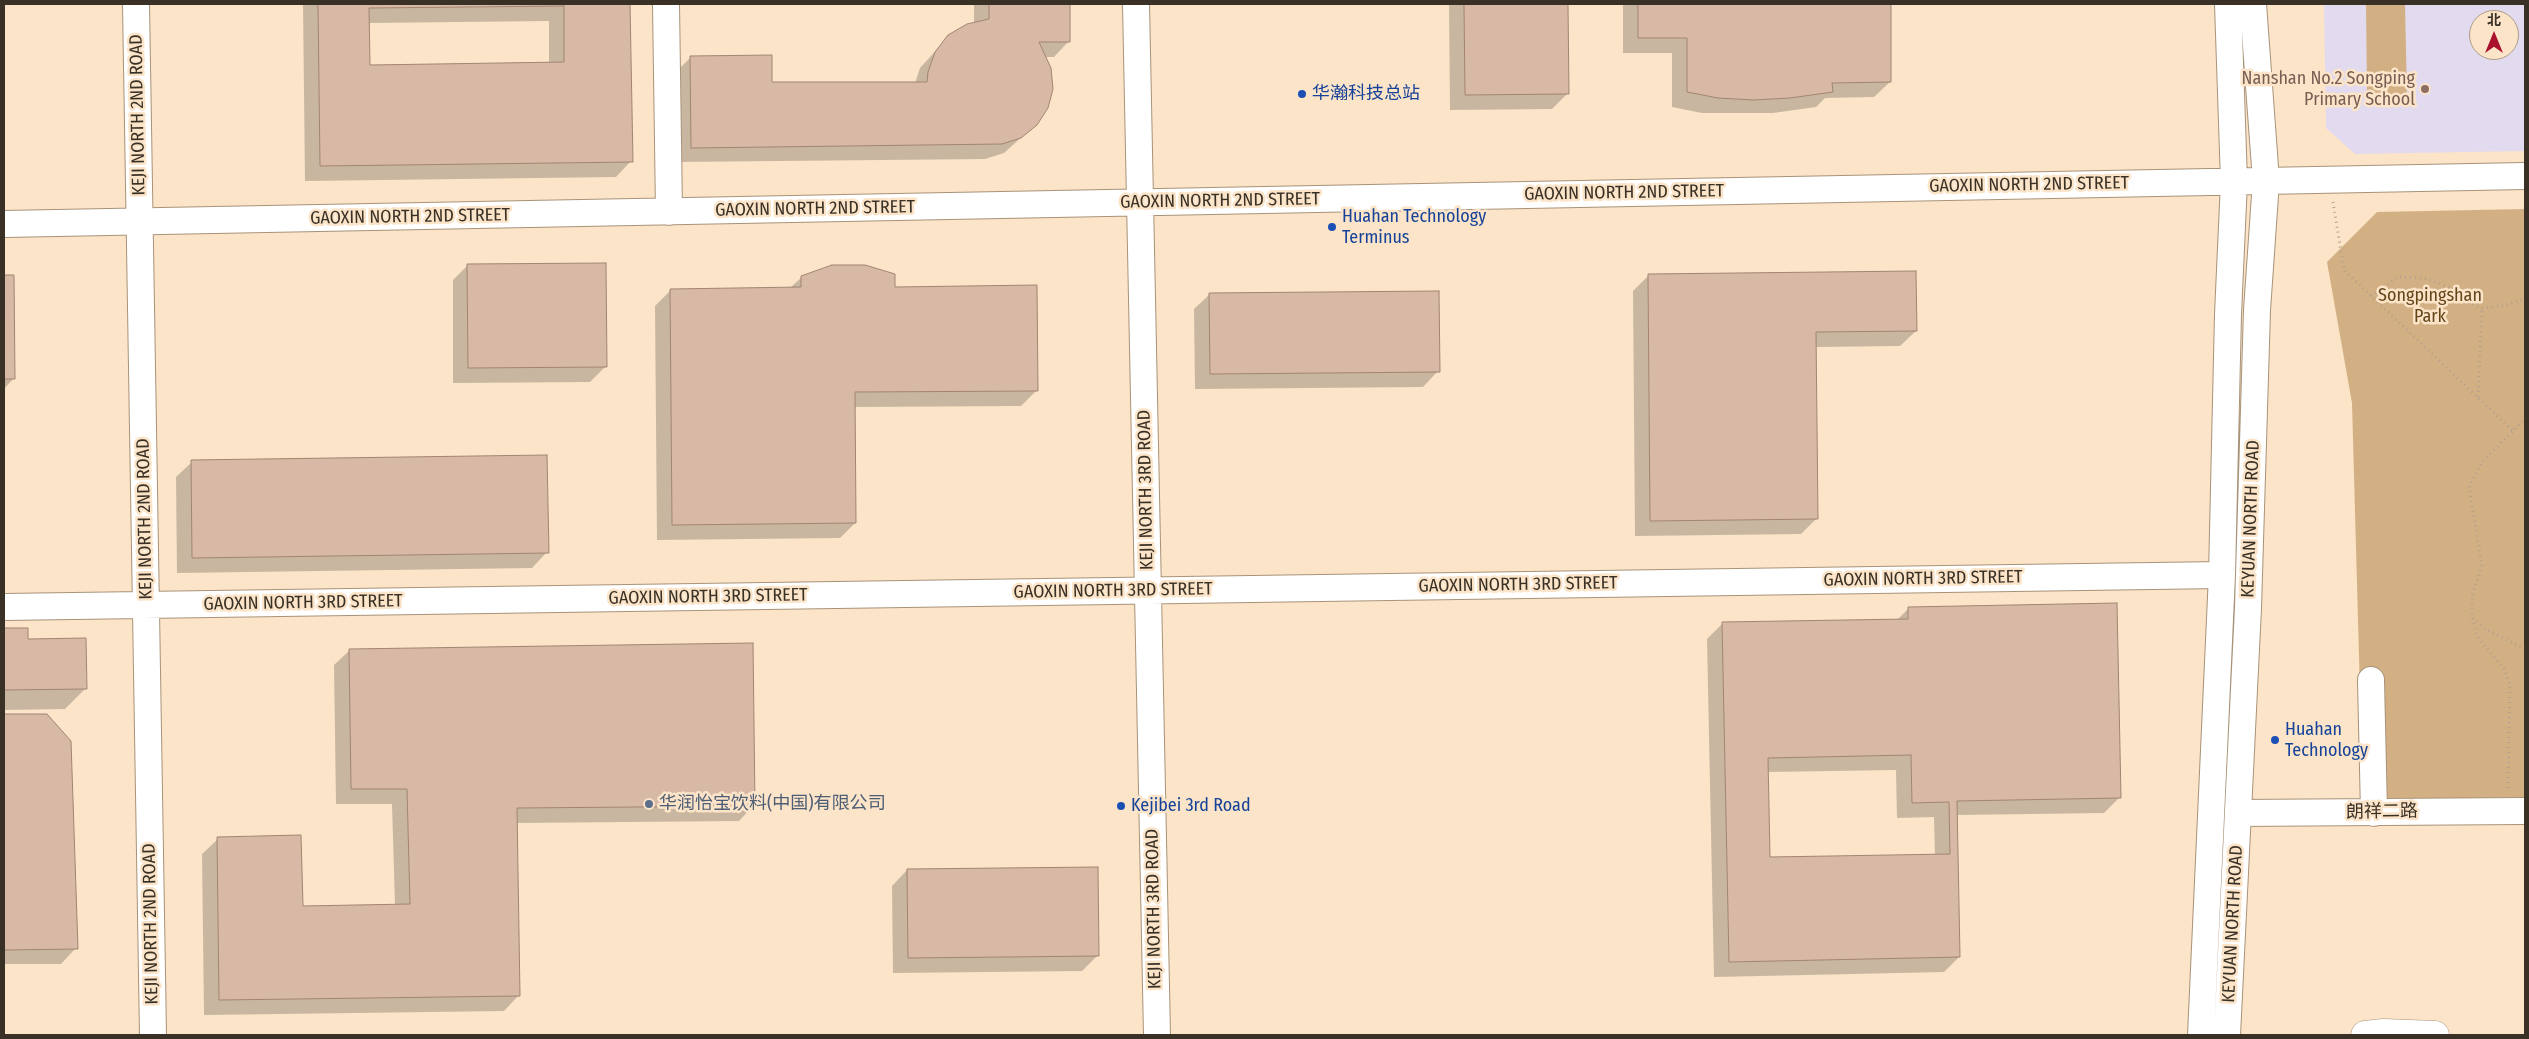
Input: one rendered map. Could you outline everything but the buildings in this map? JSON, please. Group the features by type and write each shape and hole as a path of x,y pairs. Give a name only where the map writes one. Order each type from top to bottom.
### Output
{"main road":[{"path":"2364,1035 2435,1035"}],"street":[{"name":"KEJI NORTH 2ND ROAD","path":"136,4 153,1035"},
{"path":"666,4 669,212"},
{"name":"KEJI NORTH 3RD ROAD","path":"1136,4 1157,1035"},
{"name":"KEYUAN NORTH ROAD","path":"2200,1035 2222,575 2228,314 2234,182 2228,4"},
{"name":"KEYUAN NORTH ROAD","path":"2228,1035 2248,608 2258,310 2266,181 2253,4"},
{"name":"GAOXIN NORTH 2ND STREET","path":"4,224 2525,176"},
{"name":"GAOXIN NORTH 3RD STREET","path":"4,607 2222,575"},
{"path":"2371,680 2374,813"},
{"name":"朗祥二路","path":"2238,813 2517,811"}],"path":[{"path":"2329,179 2344,270 2513,431"},
{"path":"2370,296 2398,277 2424,278 2448,287 2463,300 2482,308 2503,306 2525,299"},
{"path":"2478,397 2482,308"},
{"path":"2517,811 2510,685 2504,669 2477,636 2472,617 2472,595 2482,566 2469,487 2482,462 2525,419"},
{"path":"2472,617 2485,629 2525,649"}],"shaded area":[{"name":"Nanshan No.2 Songping Primary School","path":"2324,4 2525,4 2525,151 2355,154 2326,128"}],"green space":[{"path":"2366,4 2405,4 2407,96 2367,97"},
{"name":"Songpingshan Park","path":"2525,209 2525,797 2363,800 2352,403 2327,262 2377,212"}],"place":[{"name":"Nanshan No.2 Songping Primary School","path":"2425,89"},
{"name":"华瀚科技总站","path":"1302,94"},
{"name":"Huahan Technology Terminus","path":"1332,227"},
{"name":"Huahan Technology","path":"2275,740"},
{"name":"华润怡宝饮料(中国)有限公司","path":"649,804"},
{"name":"Kejibei 3rd Road","path":"1121,806"}]}
